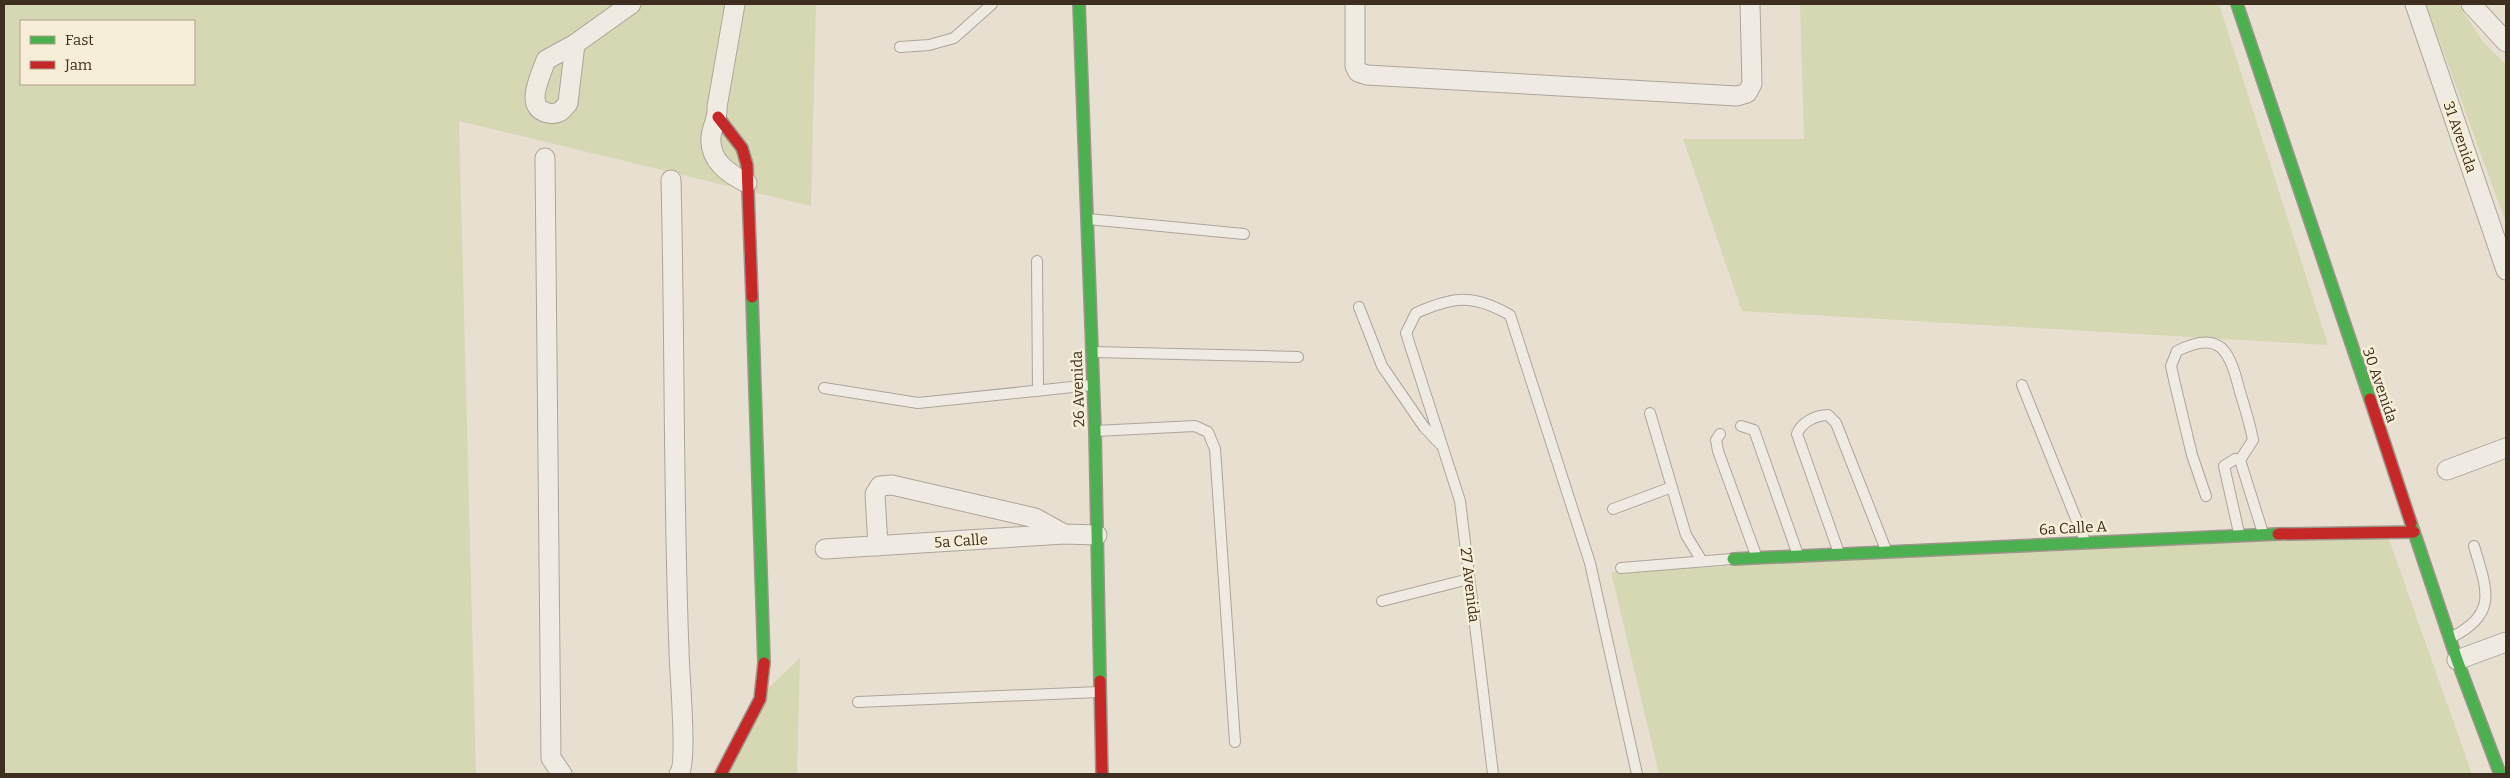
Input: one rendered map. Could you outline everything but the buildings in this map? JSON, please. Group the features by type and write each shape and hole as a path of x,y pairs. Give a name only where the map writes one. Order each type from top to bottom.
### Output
{"street":[{"path":"575,44 631,4"},
{"path":"735,4 717,107 718,117 711,136 713,151 720,165 733,176 748,183"},
{"name":"26 Avenida","path":"1079,4 1095,431 1102,774"},
{"path":"1355,4 1355,66 1358,72 1367,75 1737,96 1747,94 1752,84 1750,4"},
{"name":"30 Avenida","path":"2237,4 2449,638 2500,774"},
{"name":"31 Avenida","path":"2415,4 2506,270"},
{"path":"2471,4 2506,42"},
{"path":"718,117 742,148 747,165 763,682 760,699 721,774"},
{"path":"545,158 551,758 562,774"},
{"path":"671,180 676,581 683,744 683,770 679,774"},
{"path":"2447,470 2506,448"},
{"path":"878,546 875,494 880,486 892,485 1035,518 1064,534"},
{"name":"6a Calle A","path":"1733,559 2264,534 2414,532"},
{"name":"5a Calle","path":"824,549 1064,534 1097,535"},
{"path":"2457,660 2506,642"}],"lane":[{"path":"900,47 929,46 954,38 992,4"},
{"path":"1087,219 1244,234"},
{"path":"1037,261 1038,391"},
{"name":"27 Avenida","path":"1493,774 1460,501 1428,400 1414,364 1406,333 1416,313 1441,302 1479,300 1510,315 1590,563 1637,774"},
{"path":"1359,307 1382,366 1424,427 1442,446"},
{"path":"2206,496 2192,455 2171,366 2177,351 2192,343 2215,344 2226,350 2233,364 2253,440 2240,460"},
{"path":"1092,352 1298,357"},
{"path":"824,388 918,403 1093,384"},
{"path":"2022,385 2085,542"},
{"path":"1650,414 1686,535 1702,560"},
{"path":"1839,554 1796,434 1803,424 1823,415 1828,415 1836,423 1886,551"},
{"path":"1095,431 1195,426 1208,432 1215,448 1235,742"},
{"path":"1740,426 1754,430 1798,556"},
{"path":"1720,434 1716,440 1718,451 1758,558"},
{"path":"2239,535 2224,466 2235,459 2240,460"},
{"path":"2240,460 2264,534"},
{"path":"1613,509 1672,487"},
{"path":"2449,638 2471,625 2486,604 2486,589 2474,546"},
{"path":"1621,568 1733,559"},
{"path":"1382,600 1469,579"},
{"path":"858,702 1100,692"}],"green space":[{"path":"4,4 816,4 811,206 459,121 476,774 4,774"},
{"path":"1800,4 2219,4 2328,345 1742,311 1683,139 1804,139"},
{"path":"2426,4 2458,4 2484,43 2506,64 2506,223"},
{"path":"2387,534 2472,774 1659,774 1611,572"},
{"path":"800,658 797,774 726,774 763,693"}],"traffic: fast":[{"path":"1079,4 1095,431 1100,681"},
{"path":"2237,4 2370,399"},
{"path":"752,297 764,663"},
{"path":"2411,523 2457,660 2500,774"},
{"path":"1733,559 2278,534"}],"traffic: jam":[{"path":"718,117 742,148 747,165 752,297"},
{"path":"2370,399 2411,523"},
{"path":"2278,534 2414,532"},
{"path":"721,774 760,699 764,663"},
{"path":"1100,681 1102,774"}]}
